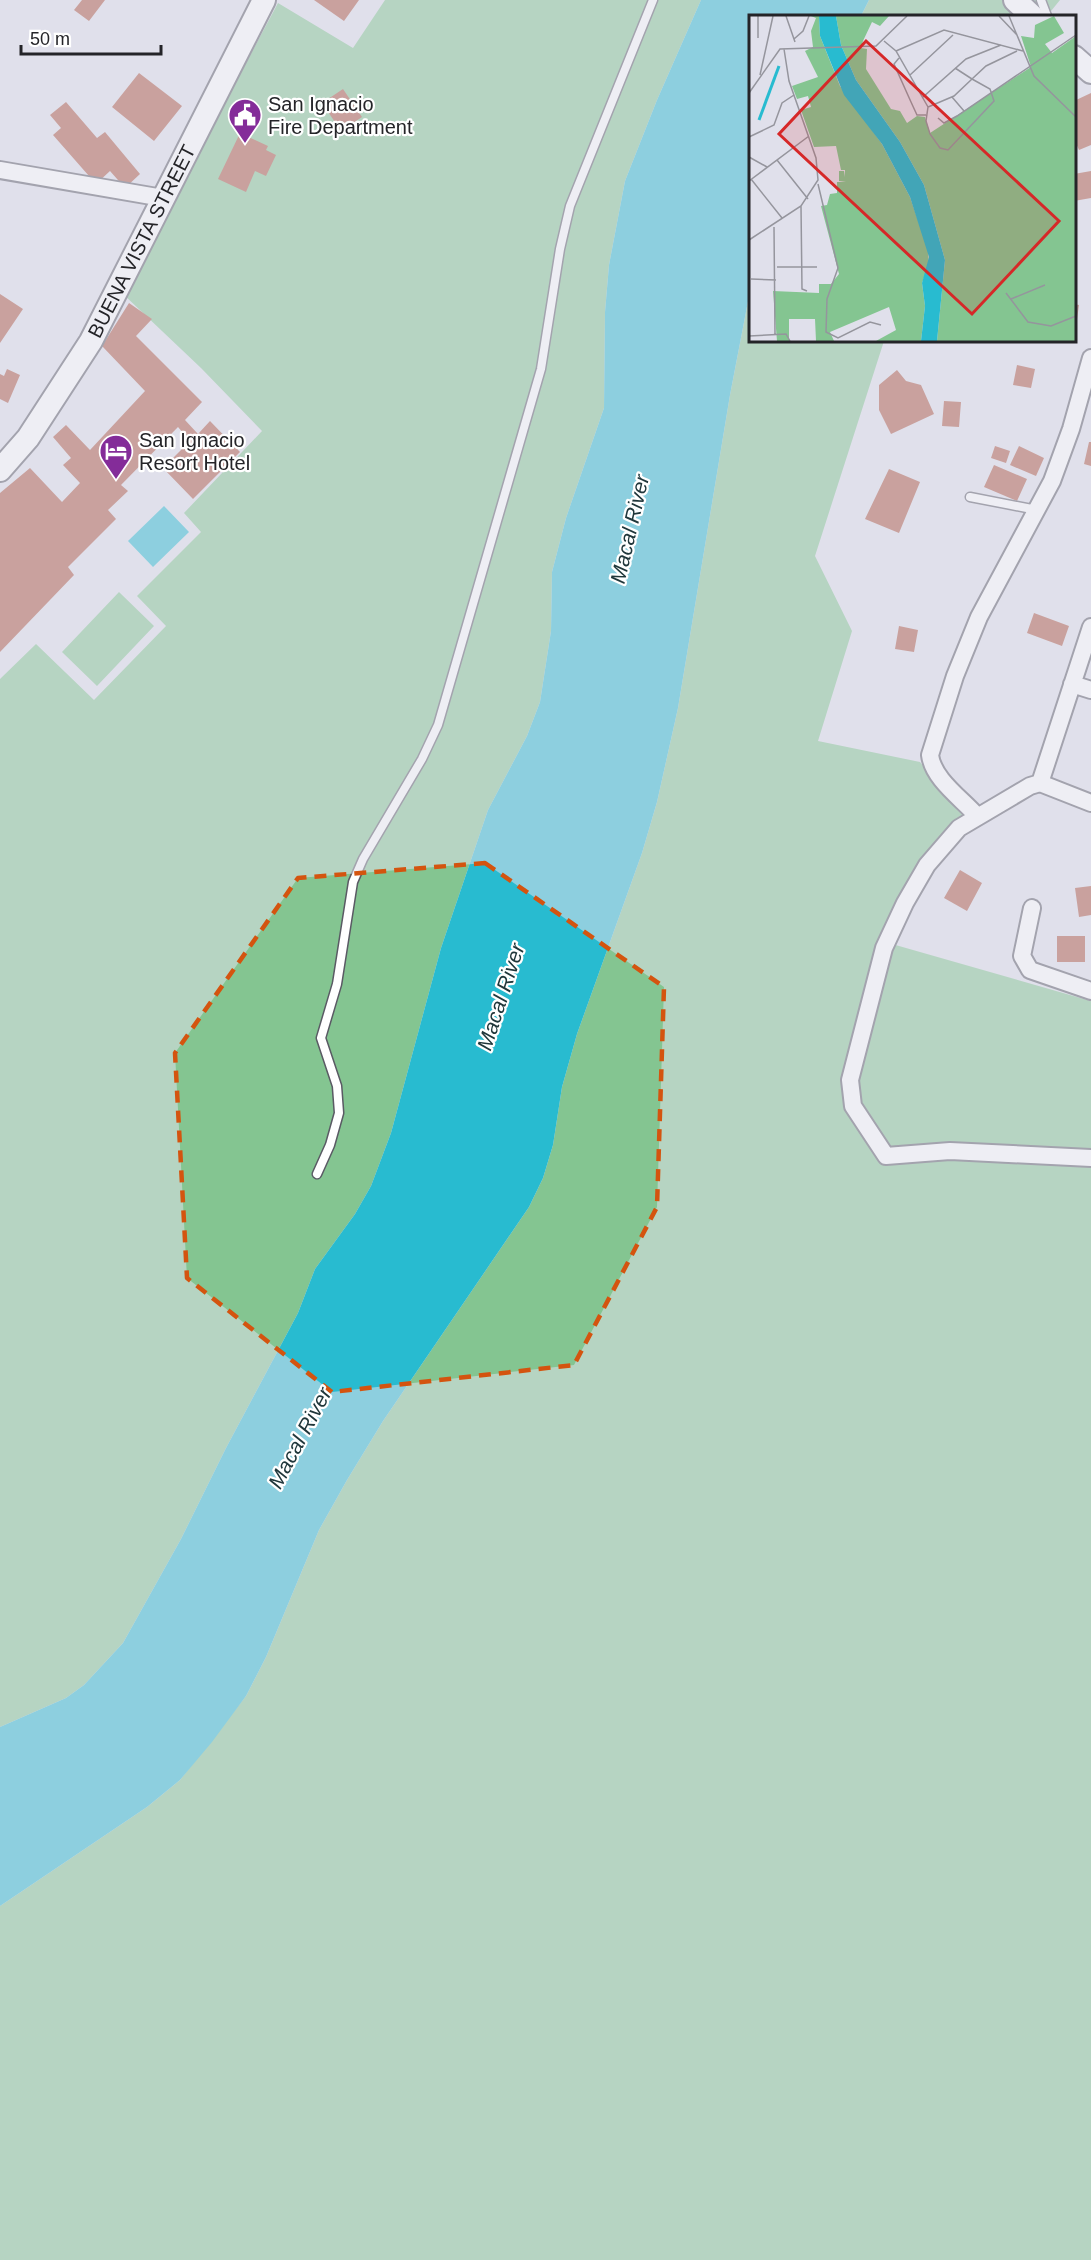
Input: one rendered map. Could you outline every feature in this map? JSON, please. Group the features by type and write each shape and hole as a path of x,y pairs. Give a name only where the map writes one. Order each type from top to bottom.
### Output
{"main road":[{"name":"BUENA VISTA STREET","path":"0,470 28,438 72,374 117,292 264,0"},
{"path":"1076,59 1091,72"}],"street":[{"path":"0,170 163,198"},
{"path":"977,816 931,766 930,755 955,676 979,616 1038,511 1071,429 1091,358"},
{"path":"1040,783 1091,627"},
{"path":"1072,684 1091,690"},
{"path":"1091,803 1040,783 1030,786 977,816 959,828 943,845 905,903 884,948 867,1004 849,1093 862,1122 886,1156 950,1151 1091,1158"},
{"path":"1032,908 1022,956 1030,970 1091,991"}],"lane":[{"path":"317,1174 330,1145 339,1113 337,1086 321,1038 337,984 353,882 363,859 422,759 438,725 541,369 560,249 570,206 653,0"},
{"path":"1028,6 1045,15"},
{"path":"970,497 1038,511"}],"highlighted area":[{"path":"485,863 664,987 657,1207 574,1365 332,1392 187,1278 175,1053 298,878"}],"green space":[{"path":"385,0 701,0 657,100 625,181 609,265 605,312 604,408 566,518 552,572 551,631 540,702 527,736 488,810 441,948 391,1133 371,1186 355,1214 315,1269 298,1313 226,1448 181,1539 123,1643 84,1685 66,1698 0,1727 0,679 36,644 94,700 166,626 137,596 201,532 184,513 262,431 201,368 123,294 278,3 353,48"},
{"path":"869,0 1060,0 1048,15 862,15"},
{"path":"749,296 749,342 884,342 815,556 852,631 818,741 920,762 963,816 918,870 885,942 1091,1001 1091,2260 0,2260 0,1906 147,1807 180,1780 246,1696 266,1657 319,1530 347,1480 383,1421 529,1207 543,1178 553,1145 562,1087 577,1034 642,853 657,802 678,708 730,395"},
{"path":"119,592 154,626 97,686 62,652"}],"water":[{"name":"Macal River","path":"701,0 869,0 862,15 749,15 749,296 730,395 678,708 657,802 642,853 577,1034 562,1087 553,1145 543,1178 529,1207 383,1421 347,1480 319,1530 266,1657 246,1696 212,1742 180,1780 147,1807 0,1906 0,1727 66,1698 84,1685 123,1643 181,1539 226,1448 298,1313 315,1269 355,1214 371,1186 391,1133 441,948 488,810 527,736 540,702 551,631 552,572 566,518 604,408 605,312 609,265 625,181 657,100"},
{"path":"164,506 189,532 153,567 128,541"}],"building":[{"path":"82,0 105,0 89,21 74,10"},
{"path":"314,0 359,0 344,21"},
{"path":"139,73 182,106 154,141 112,107"},
{"path":"343,89 362,117 341,131 322,103"},
{"path":"1091,93 1091,145 1079,150 1076,143 1076,100"},
{"path":"66,102 97,138 105,132 140,174 125,188 110,171 96,184 53,135 61,128 50,115"},
{"path":"240,133 268,146 266,150 276,155 266,176 255,171 246,192 218,179"},
{"path":"1091,171 1091,198 1076,201 1076,174"},
{"path":"0,294 23,309 0,343"},
{"path":"129,303 152,319 136,336 202,402 185,420 198,434 210,421 240,452 193,499 163,468 190,441 178,427 121,485 128,491 108,510 116,519 68,567 74,575 0,652 0,493 30,468 62,502 80,483 63,465 71,458 53,437 66,425 90,450 145,391 102,346"},
{"path":"1076,304 1079,305 1076,326"},
{"path":"1017,365 1035,369 1031,388 1013,385"},
{"path":"7,369 20,375 8,403 0,399 0,374 4,376"},
{"path":"897,370 906,381 921,385 934,414 891,434 879,410 879,385"},
{"path":"944,401 961,402 959,427 942,426"},
{"path":"1089,442 1091,442 1091,466 1084,464"},
{"path":"995,446 1010,451 1006,463 991,458"},
{"path":"1019,446 1044,458 1036,476 1010,465"},
{"path":"994,465 1027,479 1017,501 984,487"},
{"path":"889,469 920,482 899,533 865,519"},
{"path":"1034,613 1069,626 1062,646 1027,633"},
{"path":"899,626 918,630 914,652 895,649"},
{"path":"960,870 982,883 967,911 944,898"},
{"path":"1091,886 1091,915 1079,917 1075,888"},
{"path":"1057,936 1085,936 1085,962 1057,962"}],"place":[{"name":"San Ignacio Fire Department","path":"245,144"},
{"name":"San Ignacio Resort Hotel","path":"116,480"}]}
